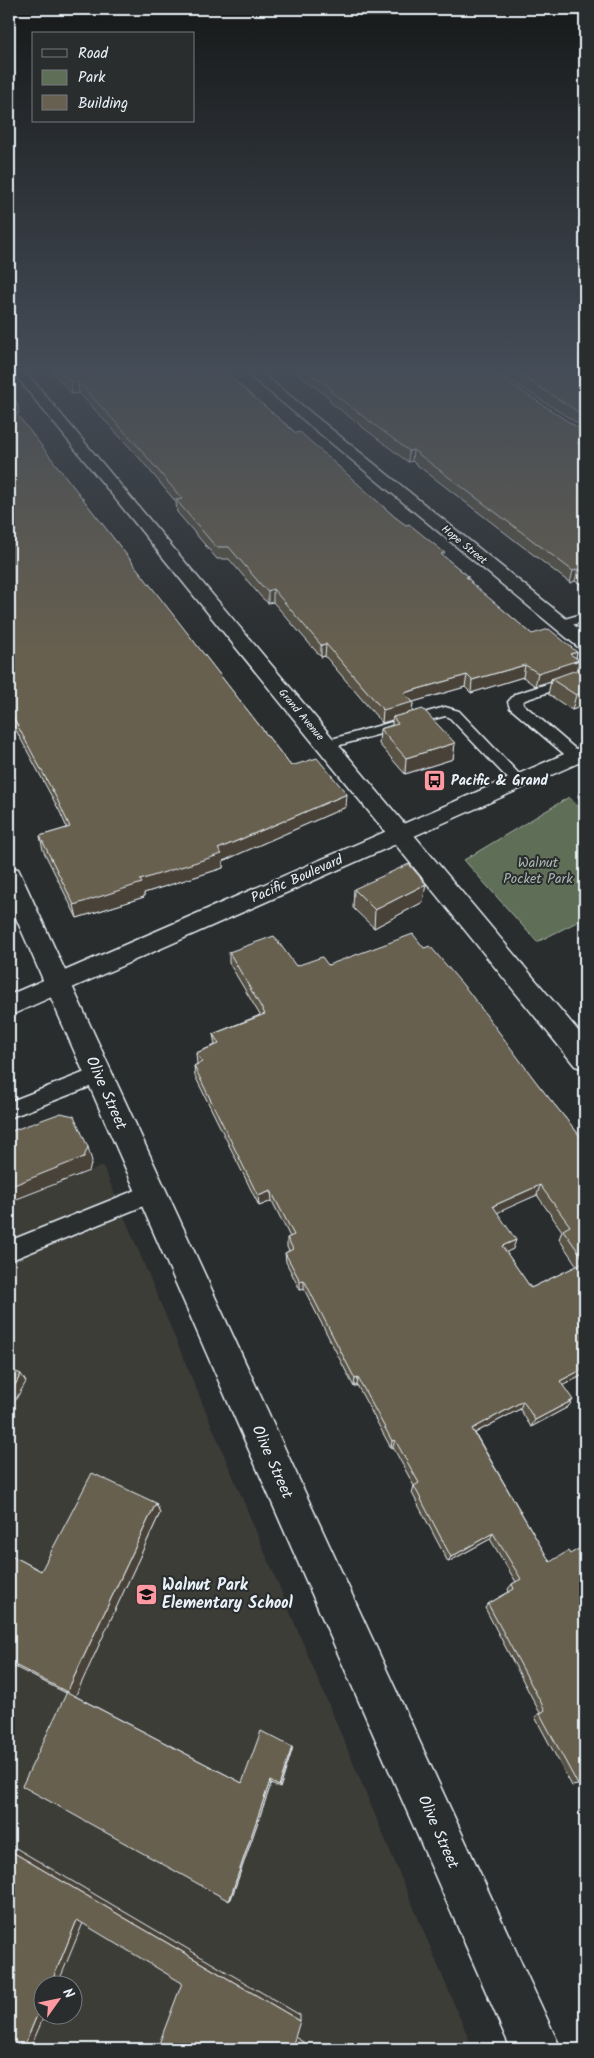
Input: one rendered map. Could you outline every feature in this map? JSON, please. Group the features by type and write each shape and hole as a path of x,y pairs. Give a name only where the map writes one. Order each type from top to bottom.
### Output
{"street":[{"name":"Grand Avenue","path":"96,466 585,1058"},
{"name":"Hope Street","path":"367,466 585,643"},
{"name":"Pacific Boulevard","path":"9,1006 580,754"},
{"name":"Olive Street","path":"9,875 536,2049"}],"lane":[{"path":"562,624 585,618"},
{"path":"580,754 515,705 515,702 520,698 585,676"},
{"path":"326,745 445,711 454,714 518,782"},
{"path":"9,1110 98,1075"},
{"path":"9,1251 151,1193"}],"shaded area":[{"name":"Walnut Park Elementary School","path":"103,1166 473,2049 9,2049 9,1203"}],"green space":[{"name":"Walnut Pocket Park","path":"569,797 585,813 585,918 537,942 464,860"}],"building":[{"path":"9,466 57,466 291,766 317,758 347,794 218,849 222,854 140,880 142,883 74,905 40,836 70,827 9,710"},
{"path":"154,466 338,466 395,517 406,525 409,524 445,553 441,554 468,576 466,577 472,582 470,582 532,634 549,629 577,652 570,654 579,660 538,673 525,665 472,680 467,675 404,693 413,702 383,710 326,644 321,645 273,589 268,591 262,586 229,547 216,547 176,500 182,499"},
{"path":"434,466 585,466 585,573 578,569 573,571"},
{"path":"585,667 585,691 576,695 551,679"},
{"path":"423,709 455,743 406,758 380,729 398,724 393,717"},
{"path":"409,864 426,884 375,910 354,889"},
{"path":"413,934 424,948 430,946 469,992 540,1087 585,1142 585,1261 563,1230 570,1226 540,1185 493,1206 516,1240 502,1246 531,1288 585,1262 585,1368 560,1381 573,1400 535,1420 523,1401 472,1429 550,1562 568,1551 570,1554 585,1545 585,1780 578,1785 540,1714 545,1710 488,1604 514,1589 512,1584 521,1579 493,1533 451,1557 414,1486 419,1483 395,1440 392,1441 358,1378 355,1379 304,1280 300,1281 285,1253 293,1249 287,1238 294,1235 271,1191 258,1196 194,1066 202,1062 196,1053 219,1044 213,1034 265,1014 229,952 274,936 296,966 322,957 328,965"},
{"path":"61,1113 74,1116 88,1147 84,1157 9,1187 9,1132"},
{"path":"9,1369 21,1374 9,1396"},
{"path":"92,1473 156,1503 67,1692 9,1662 9,1554 41,1571"},
{"path":"67,1692 242,1783 261,1731 292,1747 279,1786 270,1781 229,1901 22,1786"},
{"path":"9,1850 300,2021 293,2044 303,2049 157,2049 182,1983 77,1920 54,1976 32,1976 32,2026 23,2049 9,2049"}],"place":[{"name":"Pacific & Grand","path":"435,781"},
{"name":"Walnut Park Elementary School","path":"146,1594"}]}
